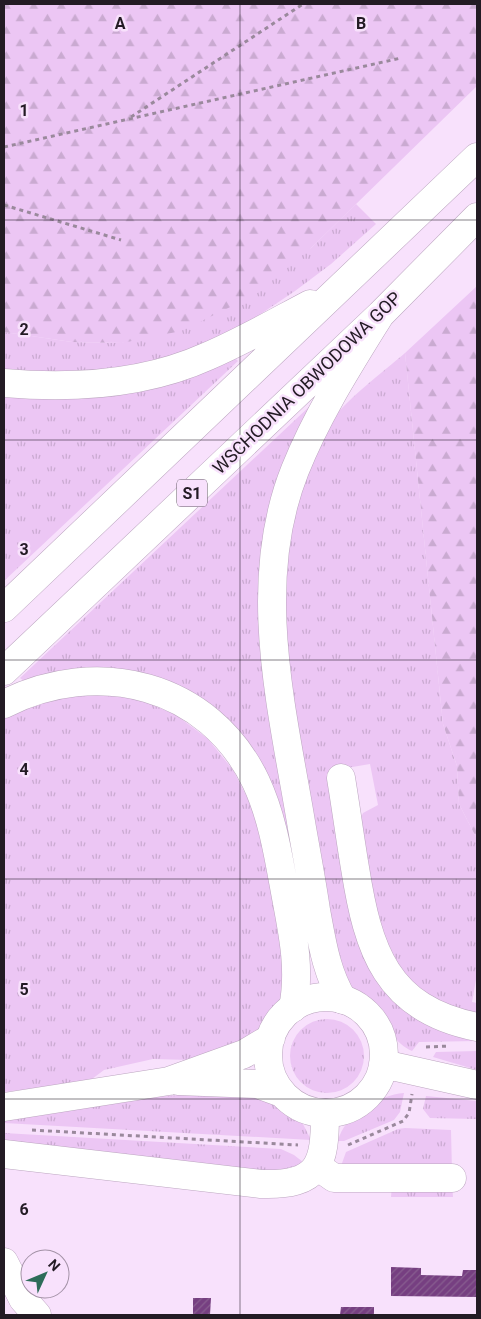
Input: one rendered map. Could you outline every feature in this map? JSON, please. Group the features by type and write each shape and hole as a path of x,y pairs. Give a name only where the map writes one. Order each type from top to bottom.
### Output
{"main road":[{"path":"4,608 477,157"},
{"name":"WSCHODNIA OBWODOWA GOP","path":"4,671 380,315 477,217"},
{"path":"4,384 92,385 159,373 207,357 235,344 342,287"},
{"path":"343,1000 335,988 326,964 304,843 277,671 272,587 280,519 294,472 324,408 380,315"},
{"path":"4,704 24,695 64,683 115,681 150,689 174,699 211,723 224,735 255,781 273,833 294,944 297,980 293,1008"},
{"path":"341,778 361,908 369,936 379,960 397,985 418,1004 446,1018 477,1027"},
{"path":"168,1081 257,1084 282,1093 301,1107 325,1113 343,1110 367,1096 378,1081 383,1064 383,1045 372,1020 359,1008 343,1000 321,998 306,1001 293,1008 277,1024 271,1038 269,1062 274,1079 282,1093"},
{"path":"4,1108 168,1081 244,1054 271,1038"},
{"path":"383,1064 477,1084"},
{"path":"311,1156 324,1147 325,1113"},
{"path":"4,1154 268,1184 293,1181 312,1172 311,1156"},
{"path":"311,1156 334,1178 452,1178"},
{"path":"4,1262 23,1299 37,1315"}],"path":[{"path":"128,119 304,4"},
{"path":"4,147 401,58"},
{"path":"4,205 121,240"},
{"path":"344,1147 404,1121 409,1114 412,1094"},
{"path":"31,1130 311,1156"}],"green space":[{"path":"4,4 477,4 477,86 311,248 255,295 181,331 122,343 72,342 4,332"},
{"path":"356,204 376,224 331,264 295,291 246,324 194,350 116,371 4,374 4,332 72,342 122,343 311,248"},
{"path":"477,286 477,839 459,804 457,766 443,724 405,353"},
{"path":"405,353 443,724 457,766 459,804 477,839 477,974 472,1002 477,1003 477,1017 448,1008 425,996 407,982 394,964 376,922 359,833 360,819 363,813 378,805 370,764 329,771 354,921 360,944 368,962 391,994 406,1007 439,1027 477,1038 477,1041 419,1042 412,1051 395,1038 380,1015 346,983 339,969 326,911 296,730 286,646 285,604 286,563 292,521 303,480 317,445 328,425 343,407"},
{"path":"235,358 238,361 4,581 4,396 65,399 131,393"},
{"path":"311,405 276,490 297,856 290,857 273,790 144,674 110,668 93,668 55,672 24,681 20,678"},
{"path":"96,693 136,698 176,715 208,739 233,770 252,807 264,844 287,973 282,1003 252,1038 189,1060 153,1059 104,1070 88,1082 4,1092 4,719 36,703 72,695"},
{"path":"327,1019 341,1022 353,1030 361,1042 364,1056 361,1070 353,1082 341,1090 327,1093 313,1090 301,1082 293,1070 290,1056 293,1042 301,1030 313,1022"},
{"path":"477,1051 477,1070 433,1057 436,1052"},
{"path":"223,1091 276,1101 302,1122 311,1140 4,1123 4,1121 157,1097"},
{"path":"404,1093 400,1112 394,1120 344,1141 338,1141 347,1123 364,1108 384,1098"},
{"path":"426,1096 477,1101 477,1119 430,1118 423,1109"},
{"path":"398,1129 451,1130 452,1172 341,1166 346,1152"},
{"path":"4,1133 281,1149 303,1162 294,1168 271,1174 4,1144"},
{"path":"452,1183 453,1197 391,1197 392,1185"}],"building":[{"path":"391,1267 421,1268 421,1275 462,1276 463,1270 477,1270 477,1297 391,1296"},
{"path":"193,1298 211,1298 210,1315 193,1315"},
{"path":"341,1307 374,1307 374,1315 340,1315"}]}
